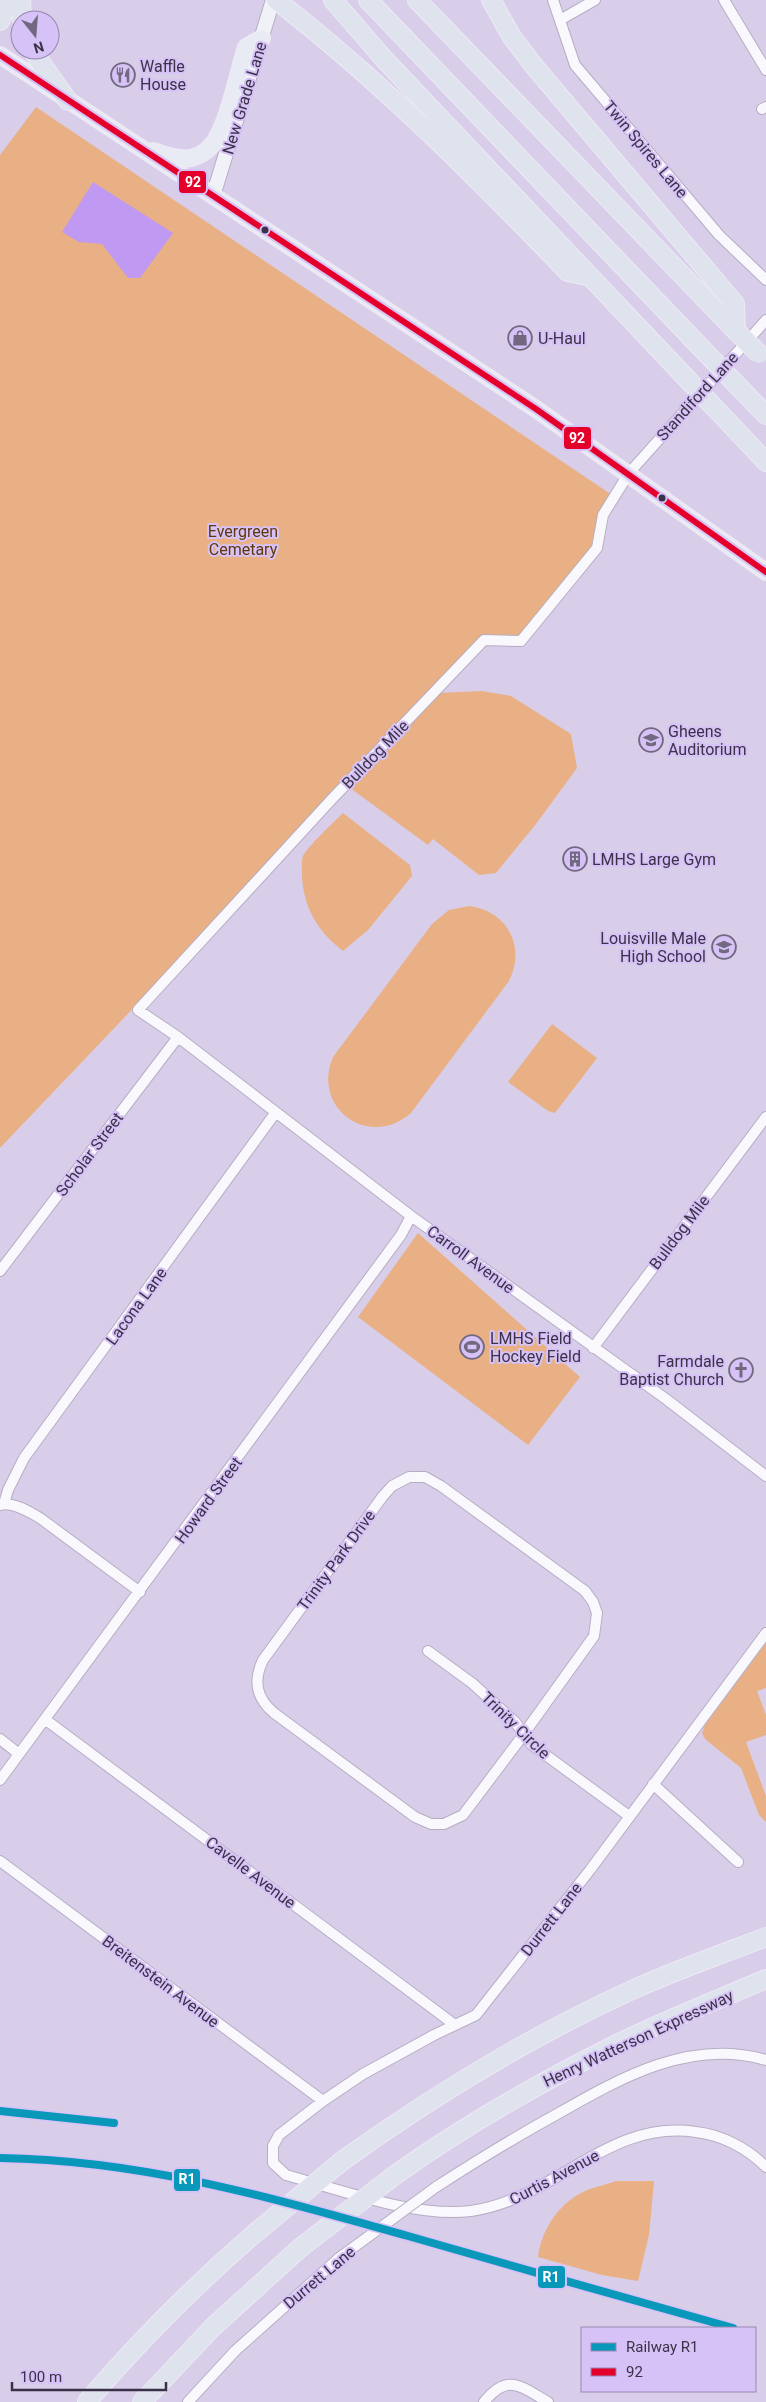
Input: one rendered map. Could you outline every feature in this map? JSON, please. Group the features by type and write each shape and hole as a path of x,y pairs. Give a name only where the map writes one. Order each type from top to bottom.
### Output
{"highway":[{"path":"0,21 9,0"},
{"path":"275,0 293,12 409,112 568,272 587,276"},
{"path":"333,0 384,60 578,262 587,276 766,462"},
{"path":"368,0 766,415"},
{"path":"417,0 762,358"},
{"path":"491,0 512,37 534,66 735,304 736,331"},
{"path":"39,60 68,101"},
{"path":"87,2402 167,2314 200,2281 342,2161 419,2108 529,2041 635,1988 766,1937"},
{"name":"Henry Watterson Expressway","path":"142,2402 213,2327 300,2248 395,2175 484,2116 527,2091 615,2045 766,1979"},
{"path":"706,2005 766,1992"}],"main road":[{"name":"New Grade Lane","path":"213,196 275,0"},
{"path":"139,147 179,158 193,157 207,150 219,133 246,47 262,38"},
{"path":"0,55 536,408 766,572"}],"street":[{"name":"Twin Spires Lane","path":"553,0 575,65 719,235 766,280"},
{"path":"560,20 595,0"},
{"path":"724,0 766,70"},
{"name":"Standiford Lane","path":"629,473 766,320"},
{"name":"Bulldog Mile","path":"178,1037 138,1010 331,800 484,640 521,641 597,548 603,515 629,473"},
{"name":"Carroll Avenue","path":"178,1037 411,1216 666,1399 766,1476"},
{"name":"Scholar Street","path":"0,1271 178,1037"},
{"name":"Lacona Lane","path":"2,1504 24,1458 276,1112"},
{"name":"Bulldog Mile","path":"594,1348 766,1117"},
{"name":"Howard Street","path":"0,1780 320,1348 401,1235 411,1216"},
{"name":"Trinity Park Drive","path":"417,1476 430,1479 442,1486 570,1579 593,1602 598,1621 594,1636 524,1733 463,1815 452,1822 432,1824 415,1817 274,1714 259,1697 256,1682 263,1660 383,1496 398,1482 417,1476"},
{"path":"2,1504 24,1510 53,1526 140,1592"},
{"name":"Durrett Lane","path":"276,2139 289,2126 363,2074 434,2035 476,2015 590,1870 628,1816 766,1633"},
{"name":"Trinity Circle","path":"428,1651 472,1683 515,1722 532,1745 628,1816"},
{"name":"Cavelle Avenue","path":"46,1720 455,2025"},
{"path":"0,1740 19,1754"},
{"path":"653,1784 738,1862"},
{"name":"Breitenstein Avenue","path":"0,1860 323,2101"},
{"name":"Durrett Lane","path":"188,2402 235,2351 340,2258 436,2187 515,2137 599,2091 654,2065 678,2058 705,2054 744,2055 766,2060"},
{"name":"Curtis Avenue","path":"276,2139 272,2152 273,2163 286,2175 426,2212 471,2211 504,2203 539,2188 615,2144 658,2130 681,2130 715,2136 748,2152 766,2167"},
{"path":"484,2402 497,2387 509,2384 517,2385 548,2402"}],"green space":[{"name":"Evergreen Cemetary","path":"36,107 615,497 597,548 521,641 484,640 0,1148 0,155"},
{"path":"482,691 511,696 571,734 577,768 536,824 496,873 479,875 433,839 428,845 350,788 437,693"},
{"path":"343,813 410,865 412,876 368,930 343,951 326,936 309,908 303,887 302,858 315,840"},
{"path":"469,906 483,909 494,915 510,933 514,944 515,956 514,968 509,981 411,1113 395,1123 378,1127 362,1125 348,1118 337,1107 330,1092 328,1076 333,1057 432,924 449,910"},
{"path":"552,1024 597,1058 555,1113 548,1111 508,1082"},
{"name":"LMHS Field Hockey Field","path":"418,1233 580,1377 528,1445 358,1317"},
{"path":"766,1643 766,1688 757,1691 766,1715 766,1735 746,1742 766,1796 766,1822 759,1815 741,1768 705,1739 702,1733 705,1725"},
{"path":"616,2181 654,2181 649,2235 638,2281 602,2275 538,2257 547,2228 552,2219 566,2204 587,2190"}],"shaded area":[{"path":"93,182 173,233 140,278 128,278 102,244 79,242 62,232"}],"rail line":[{"name":"R1","path":"0,2111 114,2123"},
{"name":"R1","path":"0,2158 53,2160 105,2166 156,2174 257,2195 729,2327"}],"transit line":[{"name":"92","path":"0,55 536,409 766,572"}],"place":[{"name":"Waffle House","path":"123,75"},
{"name":"U-Haul","path":"520,338"},
{"name":"Gheens Auditorium","path":"651,740"},
{"name":"LMHS Large Gym","path":"575,859"},
{"name":"Louisville Male High School","path":"724,947"},
{"name":"LMHS Field Hockey Field","path":"472,1347"},
{"name":"Farmdale Baptist Church","path":"741,1370"}]}
